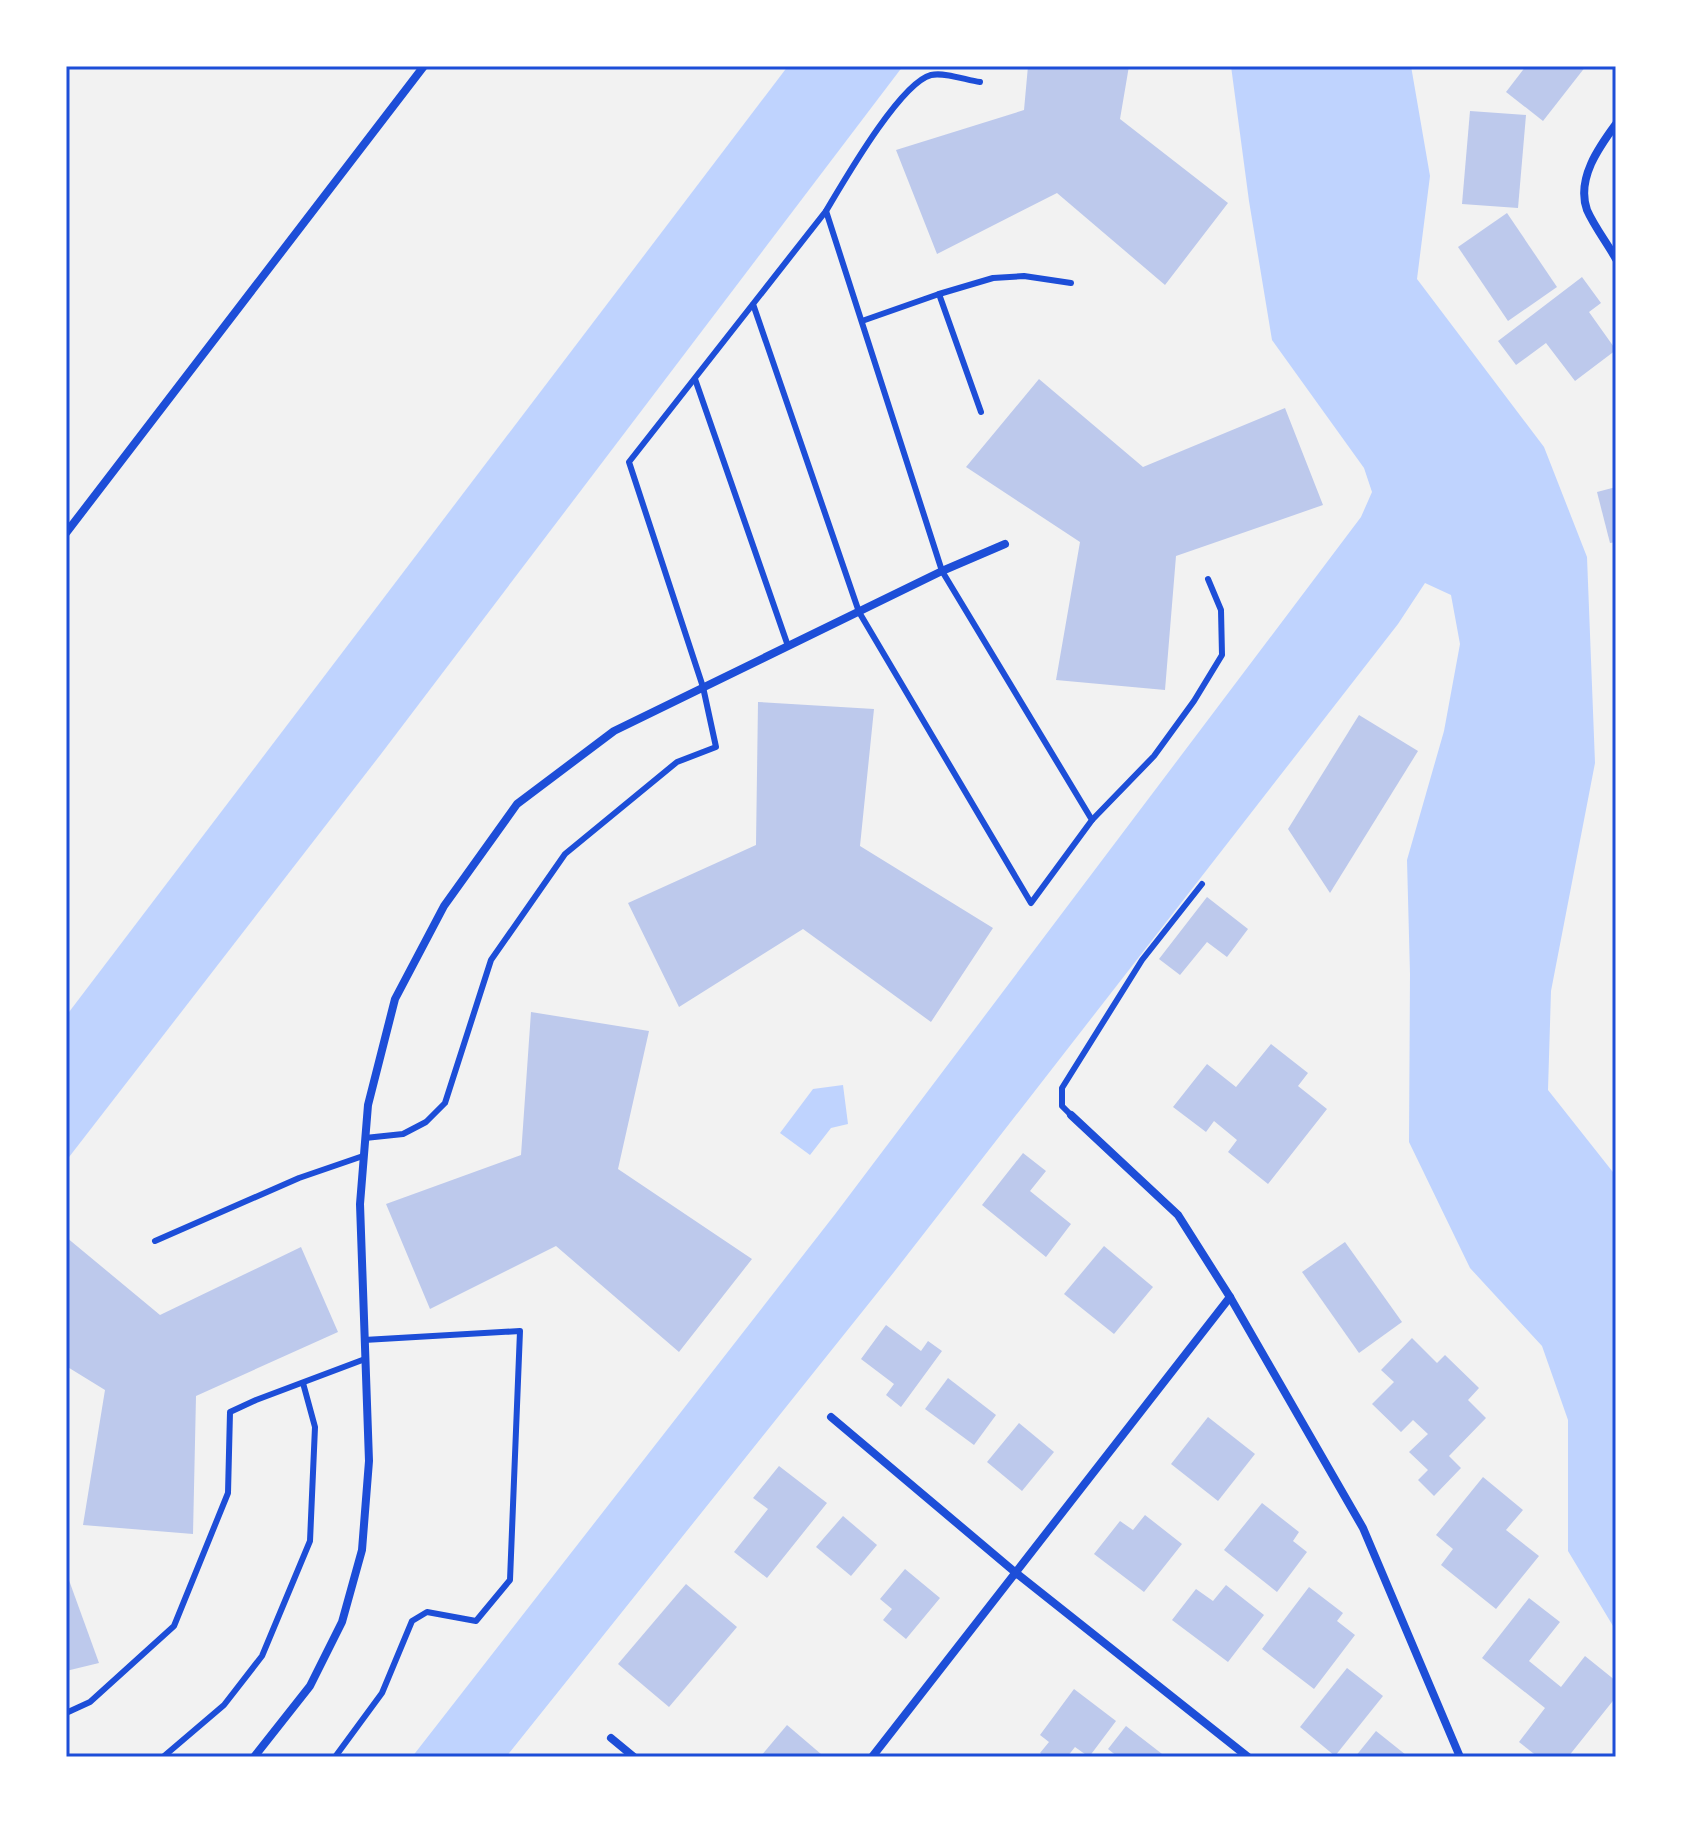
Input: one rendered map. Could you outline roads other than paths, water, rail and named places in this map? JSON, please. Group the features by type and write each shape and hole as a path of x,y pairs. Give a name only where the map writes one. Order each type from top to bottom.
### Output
{"street":[{"path":"66,533 424,66"},
{"path":"1616,124 1594,152 1585,189 1587,209 1616,259"},
{"path":"254,1757 310,1686 342,1622 362,1550 369,1461 360,1204 368,1105 395,999 444,906 517,804 614,731 942,571 1005,544"},
{"path":"1071,1115 1178,1215 1230,1297 1363,1528 1460,1757"},
{"path":"872,1757 1230,1297"},
{"path":"831,1417 1016,1573 1248,1757"},
{"path":"611,1738 634,1757"}],"lane":[{"path":"365,1138 403,1134 426,1122 445,1103 491,960 565,854 677,762 716,747 703,687 629,462 826,211 869,142 916,83 933,75 980,82"},
{"path":"826,211 942,571 1092,820"},
{"path":"862,321 993,278 1024,276 1071,283"},
{"path":"939,294 981,412"},
{"path":"753,304 859,612 1031,903 1092,820 1154,756 1194,701 1222,655 1221,610 1208,579"},
{"path":"695,379 788,646"},
{"path":"1071,1115 1062,1106 1062,1088 1142,960 1202,884"},
{"path":"155,1241 299,1178 363,1156"},
{"path":"335,1757 382,1693 412,1621 427,1612 476,1621 510,1580 520,1331 364,1340"},
{"path":"66,1713 90,1702 174,1626 228,1493 230,1412 365,1359"},
{"path":"163,1757 224,1705 262,1656 310,1541 315,1427 303,1383"}],"water":[{"path":"788,66 903,66 381,754 66,1161 66,1016"},
{"path":"1231,66 1411,66 1430,176 1417,279 1544,447 1587,557 1595,763 1551,991 1548,1090 1616,1176 1616,1631 1568,1551 1568,1420 1542,1346 1470,1268 1409,1142 1407,860 1444,731 1460,644 1451,595 1425,583 1398,624 894,1272 506,1757 412,1757 836,1213 1361,517 1372,492 1364,468 1272,340"},
{"path":"843,1085 848,1124 831,1128 810,1155 780,1133 813,1089"}]}
